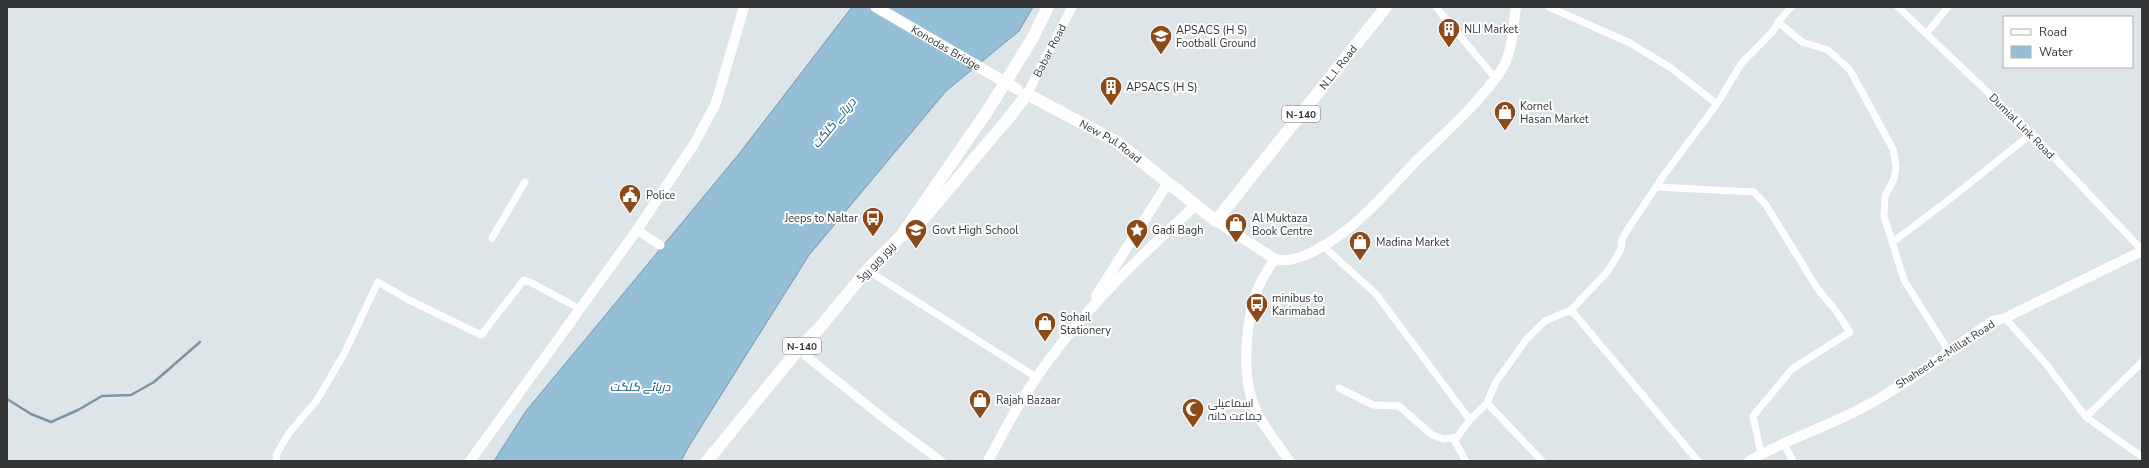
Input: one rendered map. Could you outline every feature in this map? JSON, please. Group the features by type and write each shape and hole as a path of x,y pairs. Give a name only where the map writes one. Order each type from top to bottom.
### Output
{"highway":[{"name":"ریور ویو روڈ","path":"707,461 867,270 901,236 988,110 1031,41 1048,7"},
{"name":"N.L.I. Road","path":"1216,221 1386,7"},
{"name":"New Pul Road","path":"1022,92 1117,142 1196,205"},
{"name":"N-140","path":"901,236 912,231 920,223 1012,114 1022,92"},
{"path":"1196,205 1216,221"}],"main road":[{"path":"470,461 637,230 679,169 712,112 744,7"},
{"name":"Konodas Bridge","path":"876,7 1022,92"},
{"path":"1216,221 1275,259 1290,261 1323,246 1357,221 1440,137 1495,78 1508,56 1516,7"},
{"path":"1082,319 1168,183"},
{"path":"988,461 1036,377 1082,319 1133,263 1196,205"},
{"name":"Shaheed-e-Millat Road","path":"1749,461 1783,442 1860,409 1915,374 1992,320 2005,318 2142,250"},
{"path":"1123,254 1133,263"},
{"path":"1275,259 1257,290 1252,309 1248,341 1249,389 1253,402 1288,461"}],"street":[{"name":"Babar Road","path":"1022,92 1072,7"},
{"path":"1436,7 1495,78"},
{"path":"1549,7 1630,43 1671,68 1717,104"},
{"path":"1339,388 1373,405 1399,406 1432,435 1444,439 1457,437 1486,403 1496,382 1526,340 1545,321 1571,310 1608,271 1621,249 1622,239 1656,187 1717,104 1741,64 1774,30 1778,22 1791,7"},
{"name":"Dumial Link Road","path":"1898,7 2031,134 2142,250"},
{"path":"1926,34 1948,7"},
{"path":"1778,22 1802,42 1828,50 1850,70 1893,149 1896,166 1894,179 1885,196 1884,216 1904,280 1948,350"},
{"path":"1893,242 2031,134"},
{"path":"492,238 525,182"},
{"path":"1656,187 1754,192 1766,205 1817,288 1836,311 1850,332 1792,369 1753,416 1762,454"},
{"path":"637,230 660,245"},
{"path":"1323,246 1376,294 1470,420"},
{"path":"867,270 1036,377"},
{"path":"277,461 276,454 282,444 303,415 317,400 344,354 378,282 407,299 482,335 524,280 580,309"},
{"path":"1571,310 1698,461"},
{"path":"2005,318 2065,387 2086,417 2142,456"},
{"path":"806,356 887,421 941,461"},
{"path":"2086,417 2142,362"},
{"path":"1486,403 1542,461"},
{"path":"1453,438 1466,461"},
{"path":"1783,442 1794,461"}],"water":[{"name":"دریائے گلگت","path":"852,7 1033,7 1019,31 946,91 809,255 681,461 494,461 526,411 739,154"}],"waterway":[{"path":"7,399 31,414 51,422 78,410 102,396 131,395 154,382 200,342"}],"place":[{"name":"NLI Market","path":"1449,48"},
{"name":"APSACS (H S) Football Ground","path":"1161,56"},
{"name":"APSACS (H S)","path":"1111,106"},
{"name":"Kornel Hasan Market","path":"1505,132"},
{"name":"Police","path":"630,214"},
{"name":"Jeeps to Naltar","path":"873,238"},
{"name":"Al Muktaza Book Centre","path":"1236,244"},
{"name":"Govt High School","path":"916,250"},
{"name":"Gadi Bagh","path":"1137,250"},
{"name":"Madina Market","path":"1360,262"},
{"name":"minibus to Karimabad","path":"1257,324"},
{"name":"Sohail Stationery","path":"1045,342"},
{"name":"Rajah Bazaar","path":"980,420"},
{"name":"اسماعیلی جماعت خانہ","path":"1193,428"}]}
